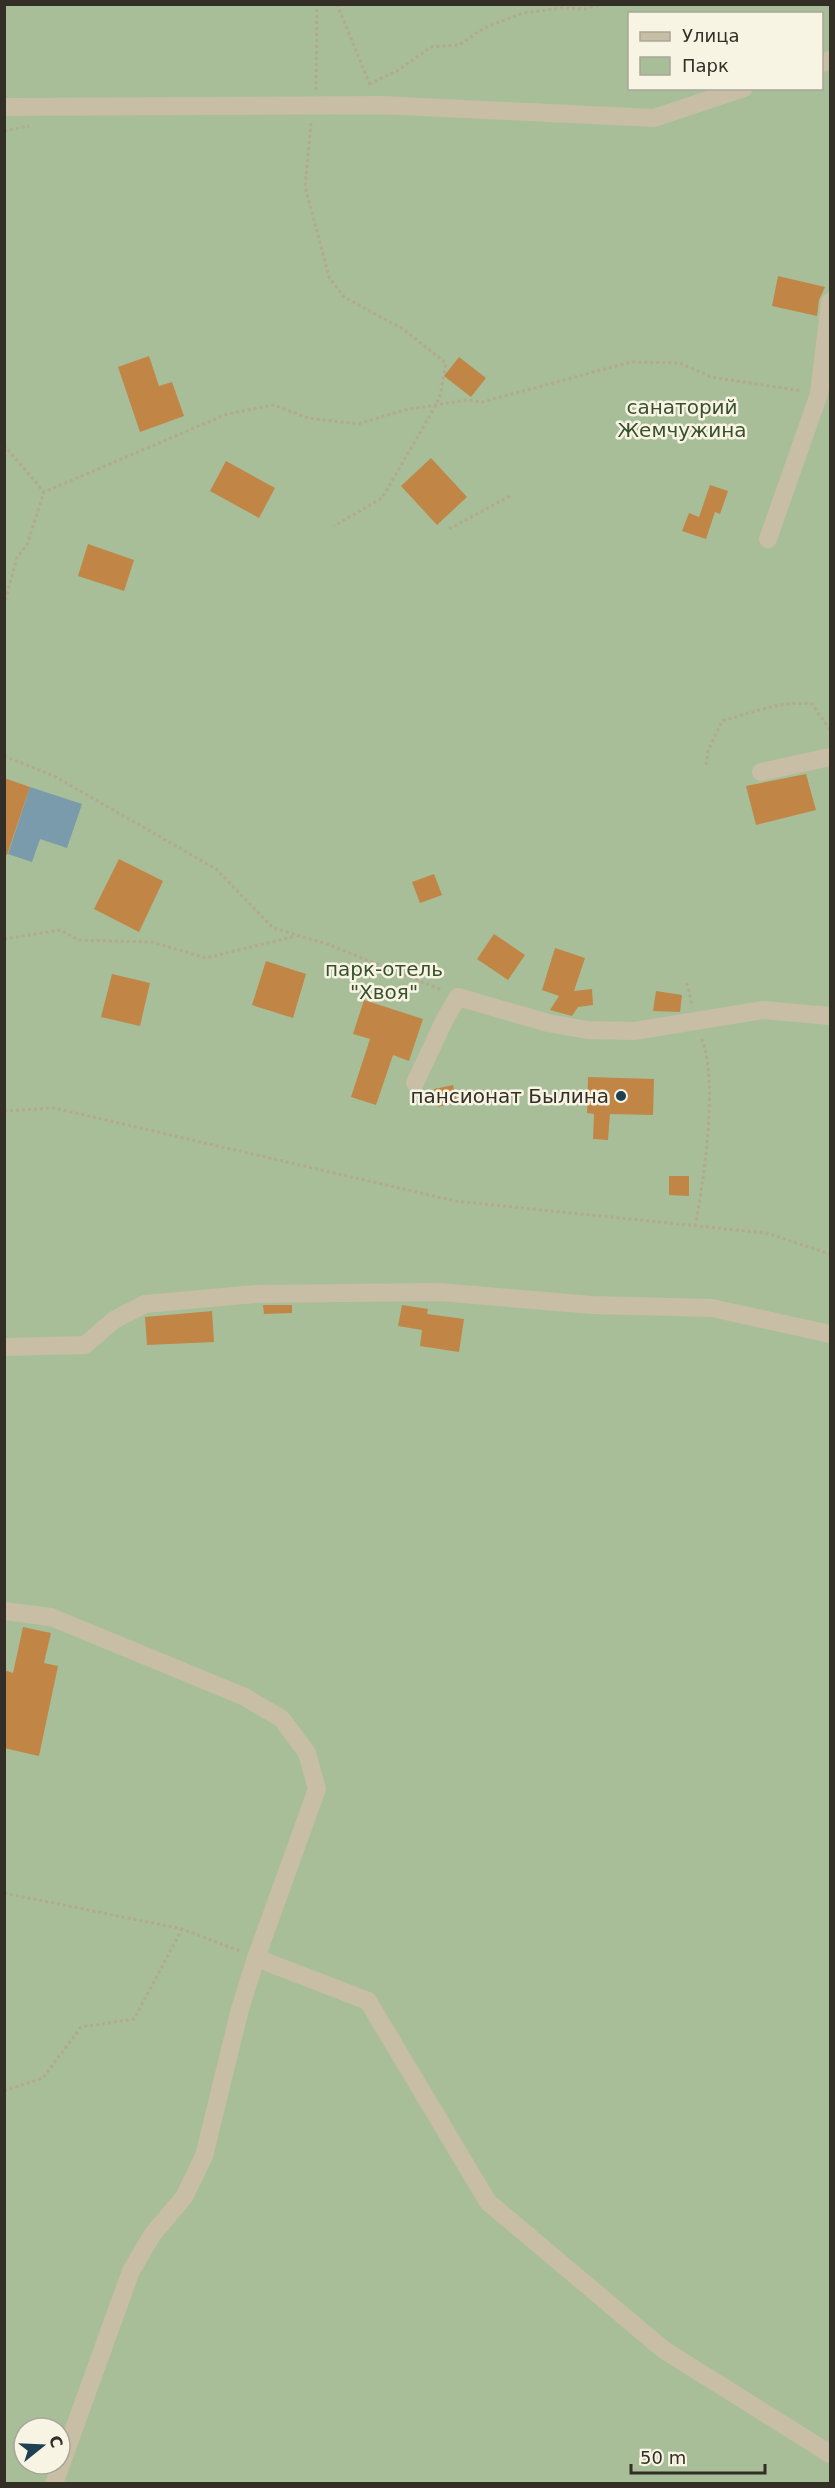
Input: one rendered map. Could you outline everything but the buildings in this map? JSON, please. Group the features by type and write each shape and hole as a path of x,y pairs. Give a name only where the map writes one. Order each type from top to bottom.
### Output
{"street":[{"path":"4,107 381,105 654,118 738,90"},
{"path":"768,539 825,395 831,302"},
{"path":"761,772 831,757"},
{"path":"415,1083 458,997 548,1023 587,1030 634,1031 764,1010 831,1016"},
{"path":"4,1347 85,1346 114,1320 145,1304 255,1294 439,1292 592,1305 712,1308 831,1334"},
{"path":"4,1611 51,1617 244,1697 282,1719 307,1753 317,1789 240,2009 204,2156 184,2197 152,2235 131,2271 54,2484"},
{"path":"256,1958 368,2001 488,2202 664,2350 831,2454"}],"path":[{"path":"337,4 369,84 381,105"},
{"path":"369,84 397,71 431,47 459,45 484,28 523,13 562,8 585,9 601,4"},
{"path":"310,202 329,277 344,297 403,329 446,363 440,396 435,407 382,498 334,526"},
{"path":"4,606 17,557 27,546 45,492 227,414 274,405 308,418 358,424 404,410 435,407 466,400 482,402 631,362 680,363 711,376 825,395"},
{"path":"4,445 45,492"},
{"path":"448,529 512,495"},
{"path":"706,765 712,742 722,721 759,710 797,702 812,704 831,730"},
{"path":"4,756 54,776 216,869 273,928 327,944 417,978 458,997"},
{"path":"4,939 60,930 79,940 152,942 206,958 298,936"},
{"path":"687,983 695,1022 708,1052 709,1111 701,1192 695,1226"},
{"path":"4,1111 54,1108 455,1201 766,1233 831,1254"},
{"path":"4,1893 182,1929 256,1958"},
{"path":"4,2091 43,2078 81,2027 134,2019 182,1929"}],"green space":[{"path":"5,5 830,5 830,2483 5,2484"}],"water":[{"path":"30,787 82,804 67,848 40,839 32,862 8,854"}],"place":[{"name":"пансионат Былина","path":"621,1096"}],"park label":[{"name":"санаторий Жемчужина","path":"682,418"},
{"name":"парк-отель \"Хвоя\"","path":"384,980"}]}
